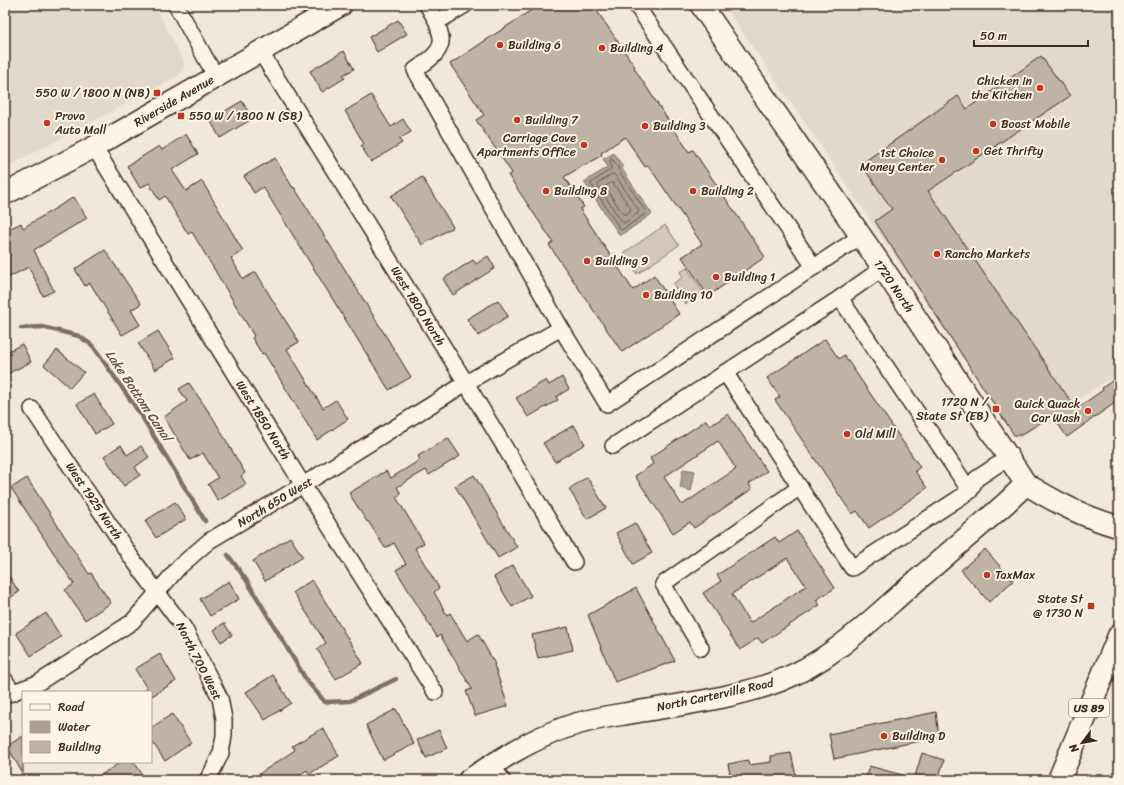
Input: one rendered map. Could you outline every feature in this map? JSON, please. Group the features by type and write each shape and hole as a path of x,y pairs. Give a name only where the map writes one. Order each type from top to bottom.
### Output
{"main road":[{"name":"US 89","path":"1059,780 1119,636"}],"street":[{"path":"176,5 216,77"},
{"name":"Riverside Avenue","path":"5,194 94,147 341,5"},
{"path":"427,5 437,22 442,38 439,49 432,58 415,70 561,328 607,404 860,236"},
{"path":"437,22 465,5"},
{"path":"636,5 814,267"},
{"name":"1720 North","path":"701,5 882,268 1026,484 1056,503 1096,520 1119,527"},
{"name":"West 1800 North","path":"260,51 466,383 574,562"},
{"name":"West 1850 North","path":"94,147 303,485 434,692"},
{"path":"613,446 840,298 882,268"},
{"path":"840,298 970,491"},
{"name":"North 650 West","path":"8,689 38,683 132,622 179,567 209,541 303,485 466,383 561,328"},
{"path":"725,372 852,568 970,491 976,479 1009,457"},
{"name":"West 1925 North","path":"32,409 132,557 158,592"},
{"name":"North Carterville Road","path":"469,780 497,772 537,738 565,727 600,718 754,689 780,681 804,669 829,654 880,612 1026,484"},
{"path":"701,648 663,584 800,487"},
{"name":"North 700 West","path":"158,592 184,628 220,698 224,719 224,736 221,753 207,780"}],"shaded area":[{"name":"Provo Auto Mall","path":"5,5 154,5 182,58 184,63 183,69 179,75 172,79 5,168"},
{"path":"724,5 1119,5 1119,372 1018,440"},
{"path":"665,225 679,245 637,274 624,253"},
{"path":"687,268 703,292 686,304 673,284 683,277 680,272"}],"water":[{"path":"614,153 623,167 622,169 652,214 620,236 584,182 608,167 603,159"},
{"path":"683,469 695,471 691,491 680,488"}],"building":[{"path":"539,5 593,5 635,67 634,68 689,152 693,150 765,257 708,296 682,257 702,244 648,165 645,167 625,137 601,153 602,155 564,177 584,207 580,209 633,290 654,275 679,314 622,352 549,245 553,242 508,175 512,173 476,120 484,115 450,64"},
{"path":"398,20 407,34 377,52 369,37"},
{"path":"344,51 354,69 343,75 345,78 322,92 310,71"},
{"path":"1041,56 1070,96 928,191 1076,409 1103,390 1102,388 1119,376 1119,400 1067,437 1052,415 1021,435 1014,435 875,221 892,209 861,164 958,96 967,109"},
{"path":"371,95 391,127 403,119 411,132 399,139 402,143 371,162 361,146 364,144 345,111"},
{"path":"242,101 252,119 220,138 210,120"},
{"path":"186,134 198,154 172,170 186,191 202,181 243,251 231,258 243,279 256,272 299,342 287,349 323,408 336,400 348,419 317,440 264,353 262,354 252,338 254,336 192,232 188,234 165,196 159,200 149,183 140,188 127,166 159,146 162,150"},
{"path":"275,158 411,377 389,390 263,187 254,193 244,176"},
{"path":"422,177 453,227 422,245 391,196"},
{"path":"74,197 87,218 34,250 54,291 43,296 29,267 5,279 5,231 21,223 23,228"},
{"path":"105,250 141,304 131,310 140,325 122,335 90,283 85,286 75,269"},
{"path":"488,256 495,268 453,295 443,279 473,260 476,264"},
{"path":"498,300 508,316 478,336 467,319"},
{"path":"158,331 175,358 155,370 138,343"},
{"name":"Old Mill","path":"825,339 839,359 844,355 920,467 915,471 927,488 869,528 857,511 852,514 775,400 780,397 767,378"},
{"path":"22,344 31,362 5,375 5,353"},
{"path":"57,350 84,372 70,388 44,365"},
{"path":"562,377 569,389 556,397 558,400 528,417 516,398 546,380 549,385"},
{"path":"189,383 213,418 245,473 241,476 246,484 218,501 208,484 218,478 203,453 190,460 164,417 187,401 179,389"},
{"path":"94,394 112,424 95,434 77,404"},
{"path":"728,414 767,471 749,484 752,489 694,528 690,522 673,533 635,476 653,464 650,458 706,420 710,426","holes":["718,441 736,469 682,505 664,477"]},
{"path":"574,425 585,444 555,462 543,443"},
{"path":"448,438 460,456 429,475 426,470 397,487 401,494 396,497 424,543 415,548 439,588 434,592 447,615 450,613 467,641 478,634 495,664 494,665 508,706 475,716 466,691 472,689 440,635 437,637 396,570 406,564 394,543 385,548 349,493 386,471 391,478 420,460 418,456"},
{"path":"121,445 127,455 141,446 149,457 135,467 140,475 124,486 104,456"},
{"path":"474,475 517,547 498,558 455,486"},
{"path":"587,477 606,508 587,519 569,489"},
{"path":"27,478 89,574 91,573 111,603 85,620 65,590 74,584 11,488"},
{"path":"175,502 186,519 156,538 145,521"},
{"path":"635,523 652,553 633,564 616,533"},
{"path":"797,531 835,588 816,600 820,605 762,643 758,638 740,650 703,593 721,581 717,575 775,537 779,543","holes":["787,558 806,586 750,623 732,594"]},
{"path":"290,537 303,557 265,581 253,561"},
{"name":"TaxMax","path":"985,549 1013,581 989,602 961,570"},
{"path":"513,565 531,596 512,607 494,577"},
{"path":"5,570 19,592 5,601"},
{"path":"312,580 363,663 336,679 317,649 326,643 293,592"},
{"path":"229,581 239,599 210,616 200,599"},
{"path":"636,588 675,661 615,682 588,615"},
{"path":"46,613 61,637 31,656 16,633"},
{"path":"224,623 232,635 221,642 214,630"},
{"path":"568,627 573,650 538,658 532,635"},
{"path":"160,654 176,681 152,696 152,691 148,691 135,669"},
{"path":"273,675 291,703 265,720 246,692"},
{"path":"396,709 414,744 383,760 366,725"},
{"name":"Building D","path":"936,712 939,737 834,759 829,734"},
{"path":"172,714 191,743 165,761 152,742 152,727"},
{"path":"323,728 339,756 309,774 307,770 292,780 250,780 295,750 292,746"},
{"path":"439,730 447,748 426,758 417,740"},
{"path":"22,737 23,774 7,746"},
{"path":"791,753 797,780 731,780 728,764 748,760 749,765 771,762 771,756"},
{"path":"922,753 944,760 938,780 914,780"},
{"path":"119,763 135,763 146,780 93,780"},
{"path":"869,766 906,776 906,780 865,780"}],"waterway":[{"name":"Lake Bottom Canal","path":"21,328 42,327 79,336 93,346 141,415 205,521"},
{"name":"Lake Bottom Canal","path":"228,555 247,581 307,681 325,702 350,701 396,679"}],"place":[{"name":"Building 6","path":"500,45"},
{"name":"Building 4","path":"602,48"},
{"name":"Chicken in the Kitchen","path":"1040,88"},
{"name":"550 W / 1800 N (NB)","path":"157,93"},
{"name":"550 W / 1800 N (SB)","path":"181,116"},
{"name":"Building 7","path":"517,120"},
{"name":"Provo Auto Mall","path":"47,123"},
{"name":"Boost Mobile","path":"993,124"},
{"name":"Building 3","path":"645,126"},
{"name":"Carriage Cove Apartments Office","path":"584,145"},
{"name":"Get Thrifty","path":"976,151"},
{"name":"1st Choice Money Center","path":"942,160"},
{"name":"Building 8","path":"546,191"},
{"name":"Building 2","path":"693,191"},
{"name":"Rancho Markets","path":"937,254"},
{"name":"Building 9","path":"587,261"},
{"name":"Building 1","path":"716,277"},
{"name":"Building 10","path":"646,295"},
{"name":"1720 N / State St (EB)","path":"996,409"},
{"name":"Quick Quack Car Wash","path":"1088,411"},
{"name":"Old Mill","path":"847,434"},
{"name":"TaxMax","path":"987,575"},
{"name":"State St @ 1730 N","path":"1091,606"},
{"name":"Building D","path":"884,736"}]}
